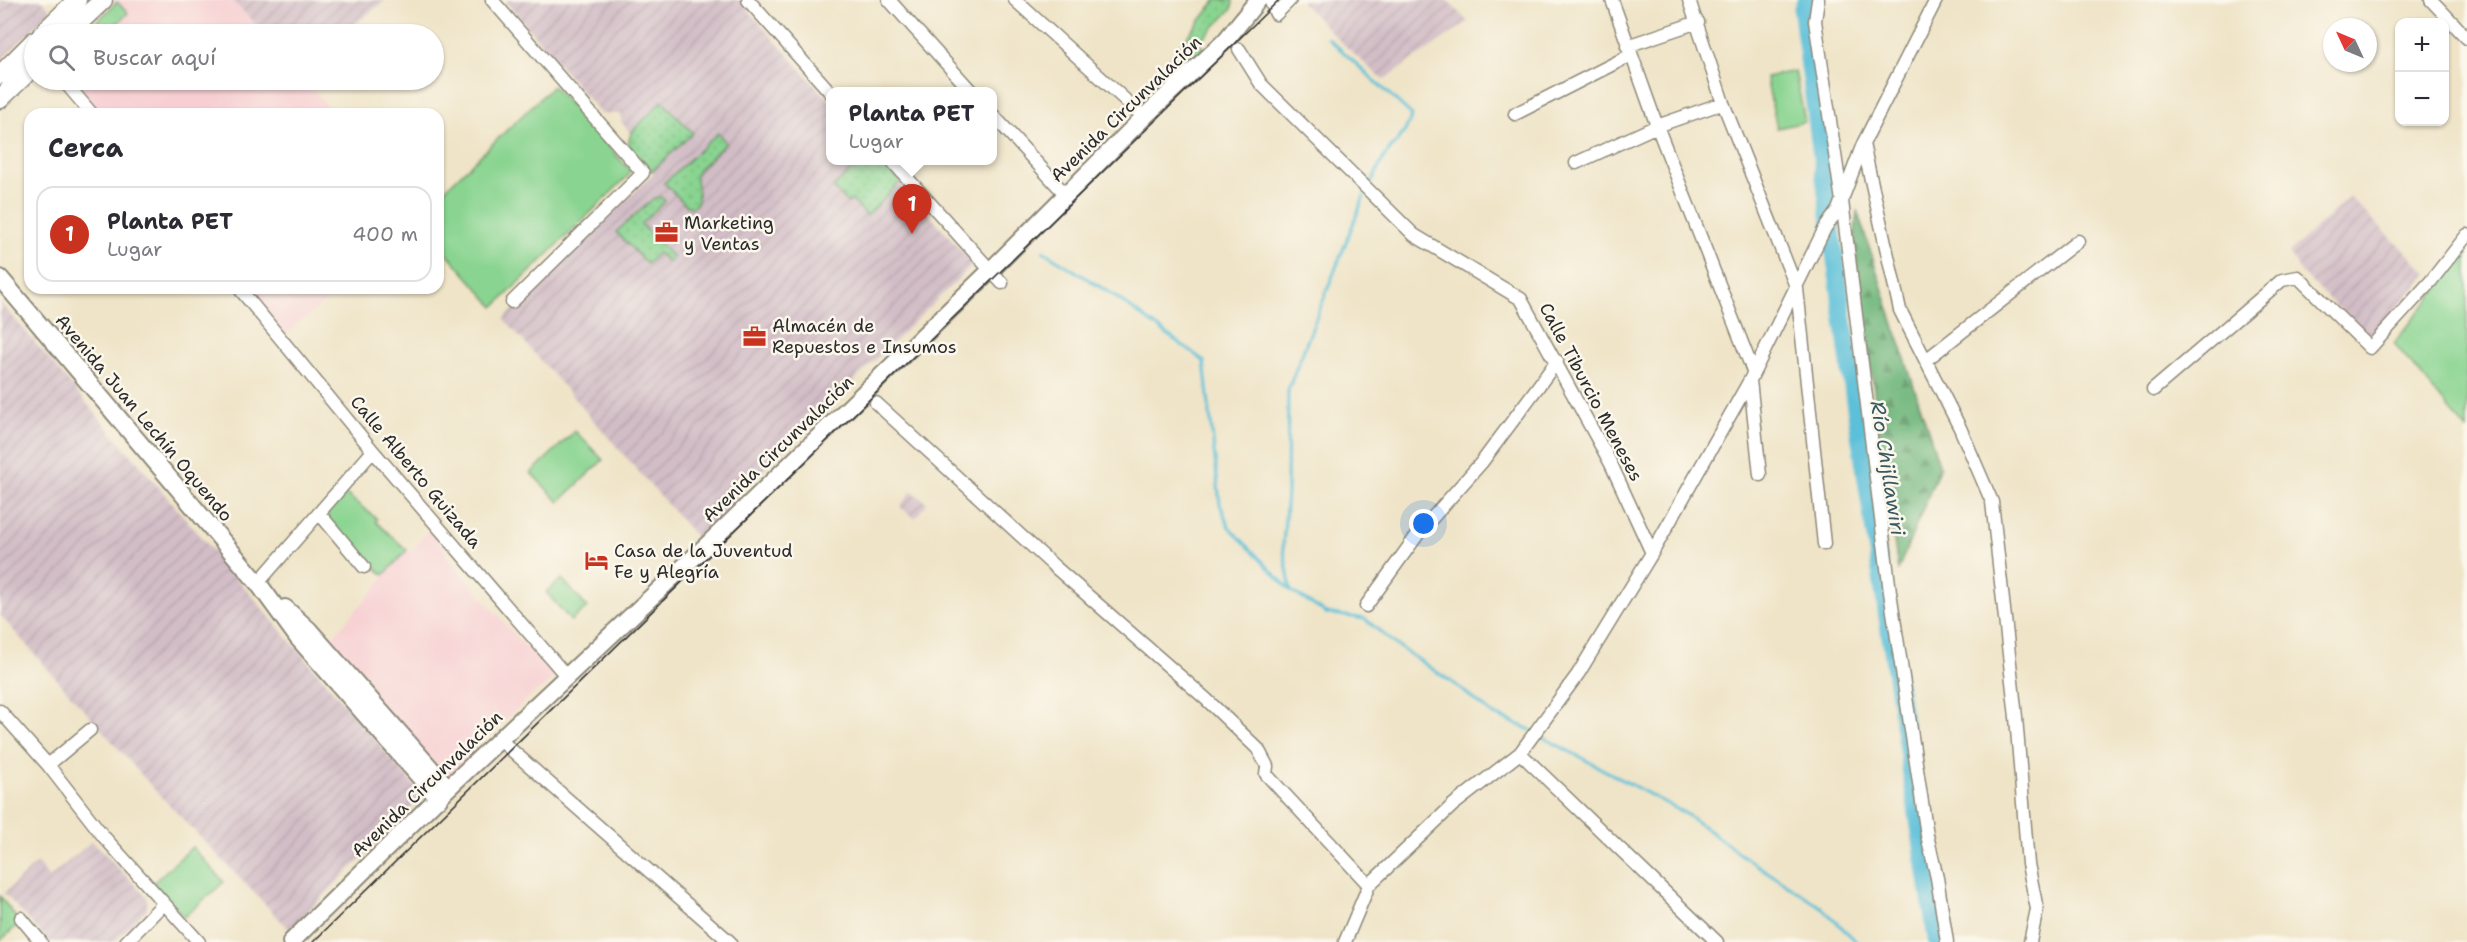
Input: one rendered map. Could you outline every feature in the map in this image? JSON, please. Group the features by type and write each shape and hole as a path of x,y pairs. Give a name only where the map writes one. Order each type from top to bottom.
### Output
{"main road":[{"path":"52,24 77,0"},
{"path":"77,24 102,0"},
{"path":"0,75 24,51"},
{"path":"0,99 24,76"}],"street":[{"path":"492,0 643,172 512,302"},
{"path":"748,0 826,87"},
{"path":"889,0 967,87"},
{"path":"1015,0 1144,117"},
{"name":"Avenida Circunvalación","path":"291,942 443,793 568,678 990,271 1144,117 1226,40 1258,0"},
{"path":"1270,0 1276,14 1290,0"},
{"path":"1612,0 1751,375 1760,476"},
{"path":"1689,0 1723,103 1797,289 1824,544"},
{"path":"1818,0 1815,21 1890,592 1927,835 1937,878 1947,942"},
{"path":"1345,942 1369,885 1454,805 1520,753 1578,674 1652,553 1797,289 1825,228 1840,206 1863,144 1936,0"},
{"path":"2432,0 2467,38"},
{"path":"1515,114 1629,50 1698,22"},
{"name":"Calle Tiburcio Meneses","path":"1239,49 1261,84 1414,235 1521,299 1611,464 1652,553"},
{"path":"72,90 87,108"},
{"path":"1576,163 1657,126 1723,103"},
{"path":"997,119 1066,195"},
{"path":"1863,144 1900,310 1960,428 1992,502 1997,525 2028,864 2037,909 2030,942"},
{"path":"895,165 1002,283"},
{"path":"2153,390 2282,280 2298,277 2370,348 2431,281 2467,235"},
{"path":"1926,360 2078,242"},
{"name":"Avenida Juan Lechín Oquendo","path":"0,278 258,583 309,630 443,793"},
{"name":"Calle Alberto Guizada","path":"244,294 373,451 568,678"},
{"path":"1366,606 1418,534 1482,462 1557,362"},
{"path":"876,403 1249,740 1258,749 1267,766 1266,774 1369,885"},
{"path":"258,583 373,451"},
{"path":"319,513 364,567"},
{"path":"0,711 48,765 104,837 200,942"},
{"path":"48,765 90,730"},
{"path":"500,740 730,942"},
{"path":"1520,753 1717,942"},
{"path":"126,942 164,903"},
{"path":"21,918 41,942"}],"shaded area":[{"path":"0,0 42,0 51,10 37,24 24,24 24,37 0,61"},
{"path":"115,0 232,0 255,24 91,24"},
{"path":"232,0 385,0 355,24 255,24"},
{"path":"509,0 739,0 826,97 826,165 886,165 973,264 749,484 740,483 735,505 698,539 504,319 654,173 628,144 631,133 621,122 621,114 601,114 506,2"},
{"path":"1303,0 1447,0 1468,22 1383,80 1301,2"},
{"path":"81,90 314,90 329,108 96,108"},
{"path":"2349,197 2428,273 2370,339 2300,271 2289,253"},
{"path":"252,294 334,294 285,335"},
{"path":"0,302 418,790 418,801 290,930 154,789 0,615"},
{"path":"912,491 927,503 915,518 900,507"},
{"path":"429,530 446,550 446,556 535,658 543,658 554,670 554,677 469,752 469,758 451,776 442,773 327,643 376,588 384,575 407,550 411,552"},
{"path":"92,841 147,897 147,909 114,942 49,942 4,893 37,863 49,878"}],"green space":[{"path":"1216,0 1233,0 1232,9 1199,42 1205,50 1146,109 1136,102"},
{"path":"117,2 128,13 116,24 94,24"},
{"path":"1795,71 1805,122 1777,128 1766,77"},
{"path":"553,86 630,170 629,175 494,307 444,250 444,190"},
{"path":"662,101 693,133 652,171 628,144 631,133"},
{"path":"718,133 726,143 697,171 698,199 693,207 687,206 664,183"},
{"path":"856,165 885,165 900,182 867,216 852,200 848,203 833,188"},
{"path":"661,197 665,201 641,224 673,257 668,262 658,253 647,264 616,232 654,198"},
{"path":"1857,210 1940,467 1898,570 1854,241"},
{"path":"2467,252 2467,431 2394,343"},
{"path":"575,431 603,460 559,502 531,473"},
{"path":"342,491 377,519 376,522 407,550 384,575 341,536 328,519 326,511"},
{"path":"562,579 587,607 571,621 546,592"},
{"path":"192,847 224,882 184,917 153,883"},
{"path":"0,896 20,923 0,941"}],"waterway":[{"name":"Río Chijllawiri","path":"1806,0 1802,10 1854,398 1937,942"},
{"path":"1328,38 1412,115 1405,131 1384,157 1370,185"},
{"path":"1364,196 1288,390 1287,492 1283,546 1291,591 1326,613 1365,619 1395,644 1456,685 1492,714 1531,730"},
{"path":"1043,251 1113,295 1204,361 1220,504 1229,527 1290,590"},
{"path":"1537,734 1686,814 1746,858 1821,907 1857,942"}],"tram line":[{"path":"313,942 1279,0"}],"place":[{"name":"Marketing y Ventas","path":"666,233"},
{"name":"Planta PET","path":"912,234"},
{"name":"Almacén de Repuestos e Insumos","path":"754,336"},
{"name":"Casa de la Juventud Fe y Alegría","path":"596,561"}]}
